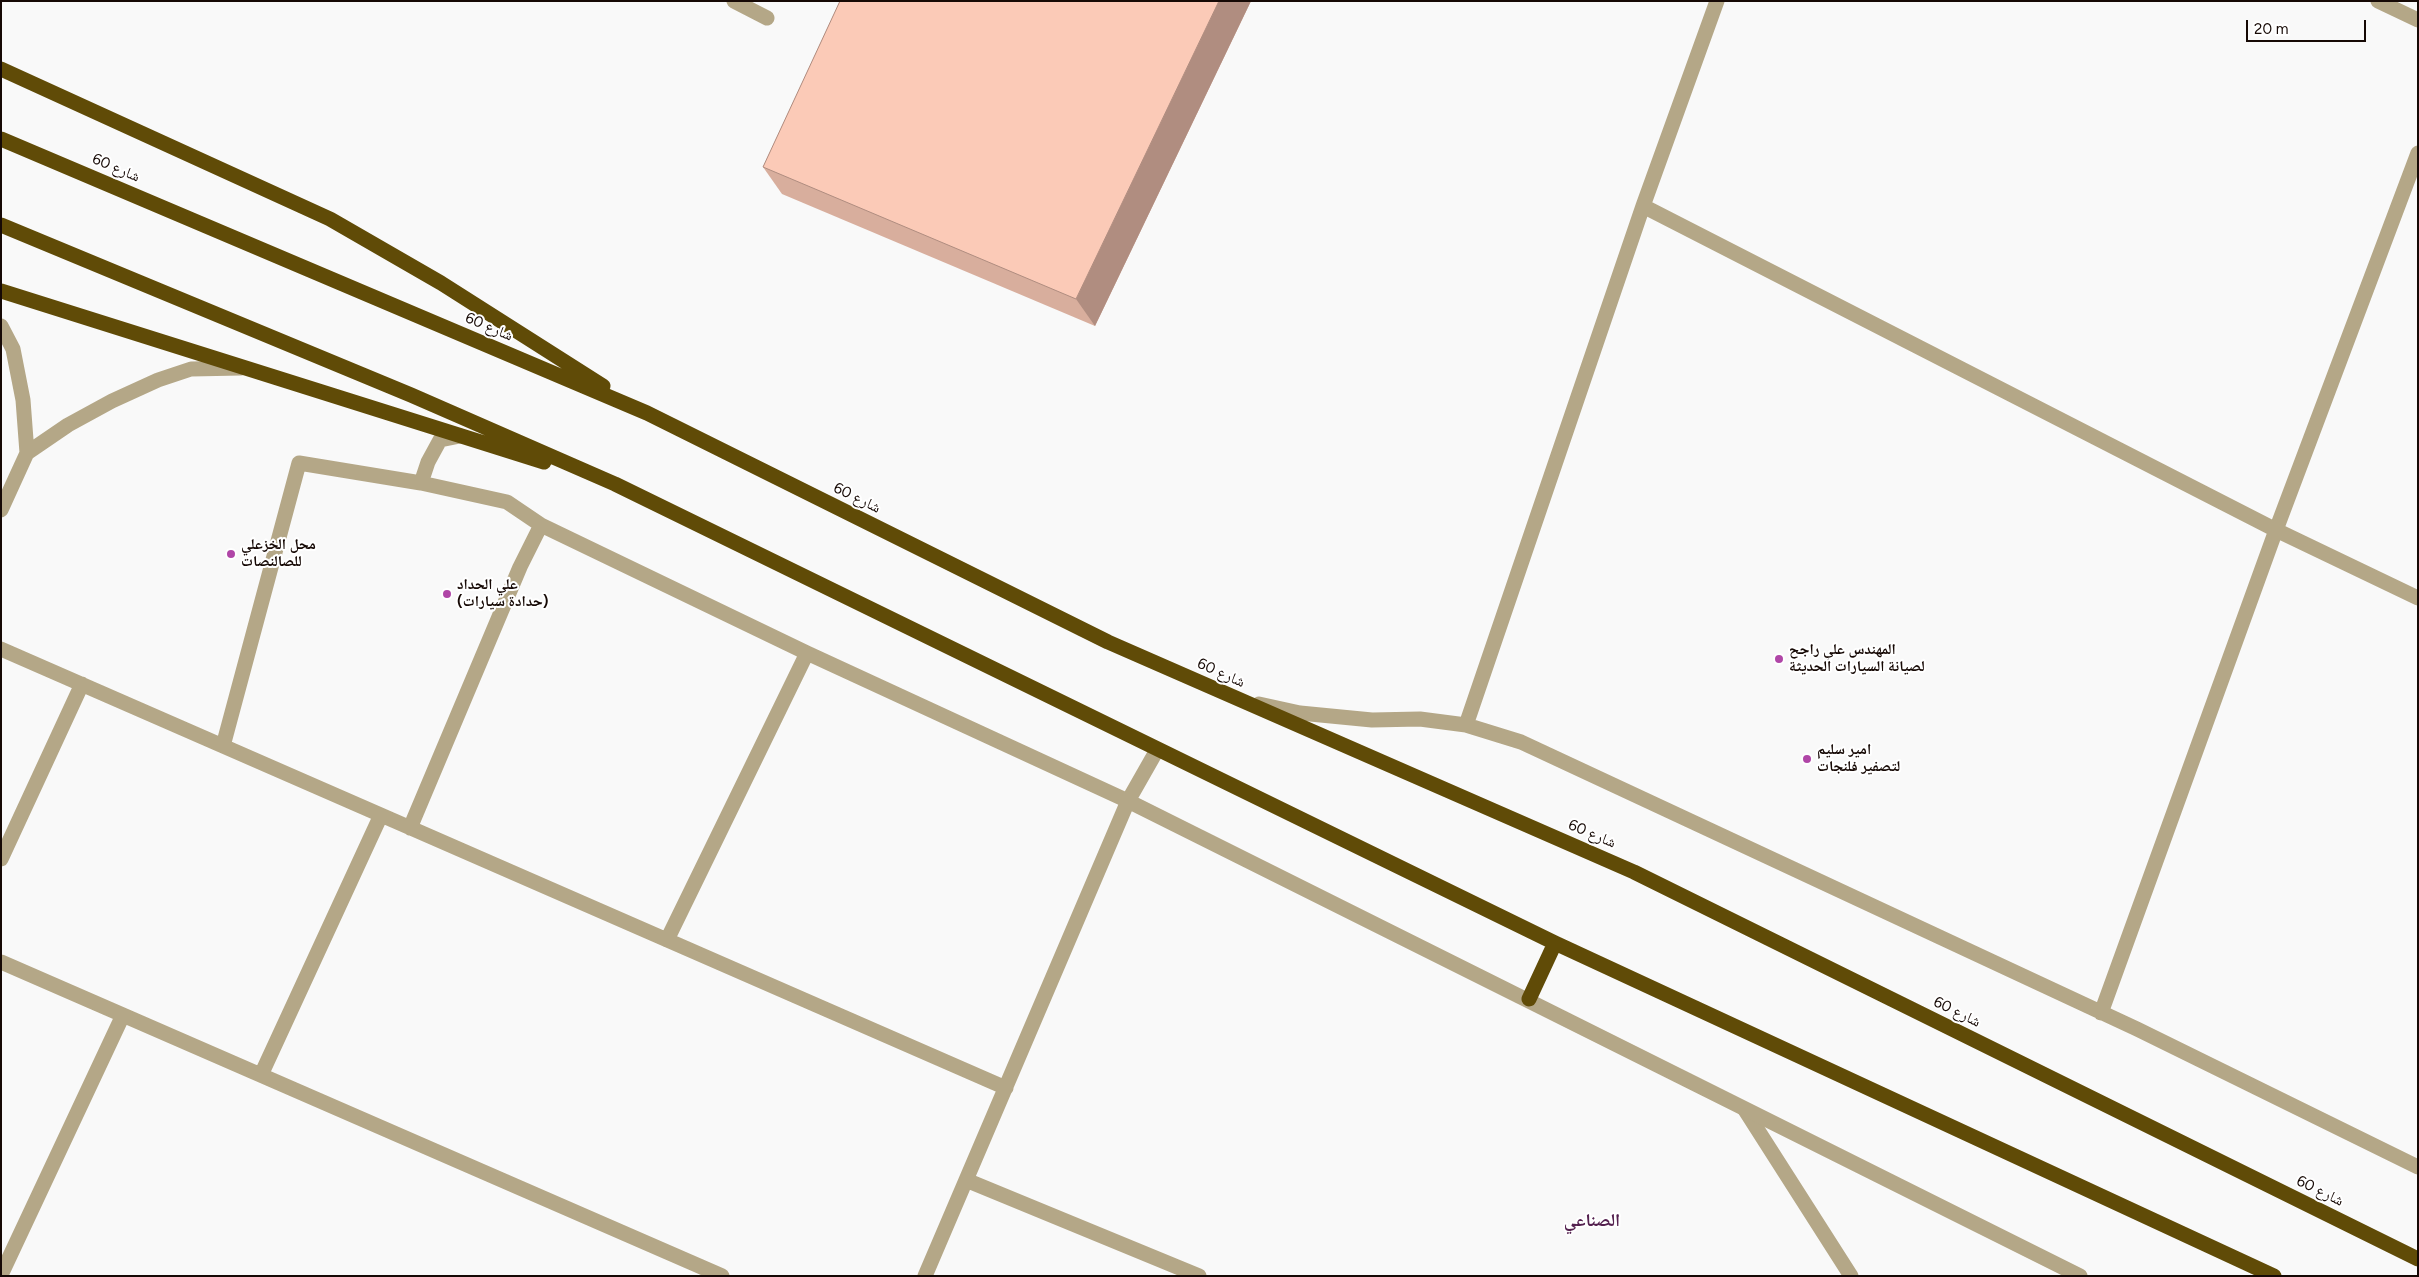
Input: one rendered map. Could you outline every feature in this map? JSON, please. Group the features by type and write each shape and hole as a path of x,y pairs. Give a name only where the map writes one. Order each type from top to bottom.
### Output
{"highway":[{"path":"1,69 330,219 441,283 647,414"},
{"name":"شارع 60","path":"1,138 647,414 1108,642 1634,872 2418,1258"},
{"path":"1,225 411,395 615,484 1555,943 2274,1276"},
{"path":"1,291 615,484"},
{"path":"1529,1000 1555,943"}],"street":[{"path":"734,1 767,18"},
{"path":"1466,725 1643,206 1717,1"},
{"path":"2378,1 2418,20"},
{"path":"2101,1013 2276,530 2418,153"},
{"path":"1643,206 2276,530 2418,598"},
{"path":"1,326 13,349 23,400 27,453 1,510"},
{"path":"27,453 98,409 158,380 191,369 242,368"},
{"path":"421,483 428,462 440,440 460,436"},
{"path":"224,746 299,463 421,483 507,502 540,526 807,653 1128,801 2080,1276"},
{"path":"410,828 520,567 540,526"},
{"path":"1,649 1006,1088"},
{"path":"667,940 807,653"},
{"path":"1,859 82,684"},
{"path":"1238,700 1300,713 1372,720 1420,719 1466,725 1503,735 1547,753 2101,1013 2418,1167"},
{"path":"925,1276 1128,801 1157,750"},
{"path":"261,1075 381,814"},
{"path":"1,962 722,1276"},
{"path":"1,1275 123,1015"},
{"path":"1745,1110 1851,1276"},
{"path":"966,1180 1199,1276"}],"building":[{"path":"840,1 1219,1 1076,299 763,167"}],"place":[{"name":"محل الخزعلي للصالنصات","path":"231,554"},
{"name":"علي الحداد (حدادة سيارات)","path":"447,594"},
{"name":"المهندس علي راجح لصيانة السيارات الحديثة","path":"1779,659"},
{"name":"امير سليم لتصفير فلنجات","path":"1807,759"}],"district":[{"name":"الصناعي","path":"1592,1221"}]}
